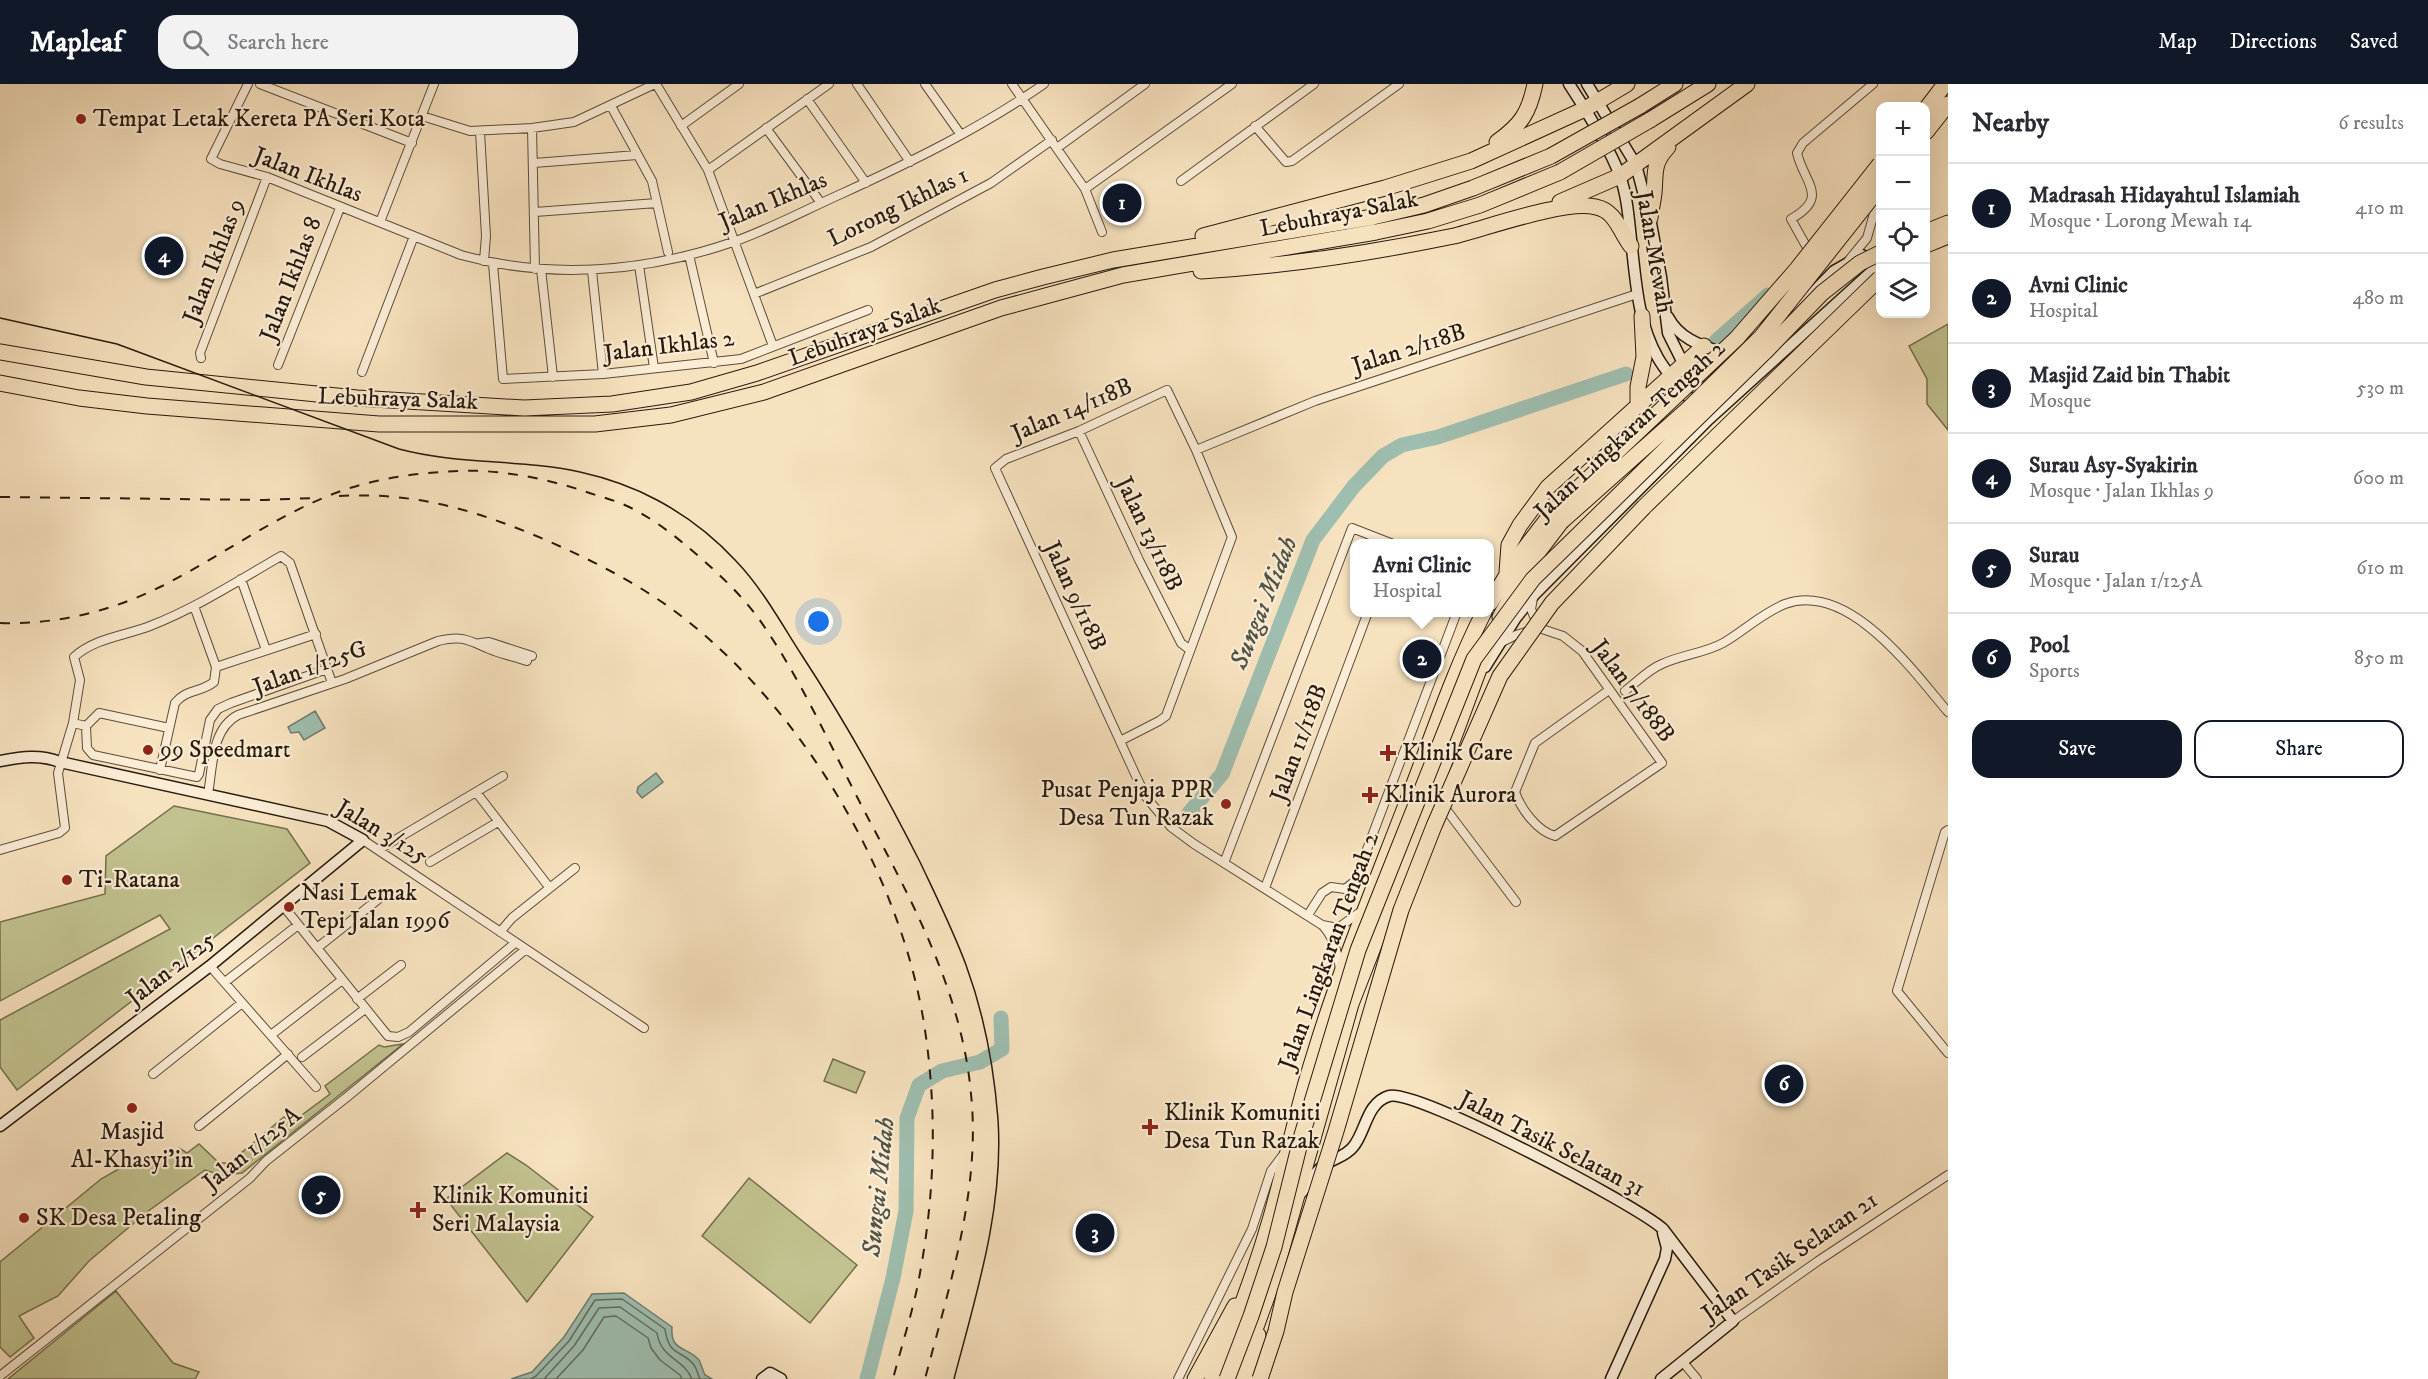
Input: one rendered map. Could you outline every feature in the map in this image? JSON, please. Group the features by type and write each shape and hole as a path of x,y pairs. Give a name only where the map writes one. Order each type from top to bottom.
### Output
{"highway":[{"path":"1471,162 1515,129 1528,110 1535,84"},
{"path":"1113,260 1385,188 1471,162 1585,109 1627,84"},
{"name":"Lebuhraya Salak","path":"0,352 146,377 357,398 524,408 612,404 691,392 757,373 995,290 1113,260 1424,205 1551,156 1675,84"},
{"name":"Lebuhraya Salak","path":"0,383 79,398 147,406 379,424 595,424 671,415 764,392 1001,308 1123,275 1376,232 1428,221 1480,205 1560,172 1708,84"},
{"path":"1533,214 1620,176 1747,84"},
{"path":"1930,104 1945,84"},
{"path":"1930,125 1948,103"},
{"path":"1650,218 1654,192 1654,170 1658,160 1693,122"},
{"name":"Jalan Lingkaran Tengah 2","path":"1237,1379 1273,1280 1354,994 1491,638 1516,586 1557,518 1737,338 1797,269 1876,170"},
{"name":"Jalan Lingkaran Tengah 2","path":"1494,596 1507,572 1531,538 1689,408 1762,336 1876,194"},
{"path":"1123,275 1220,270 1317,260 1452,236 1533,214 1586,205 1598,207 1618,224 1631,246"},
{"path":"1930,230 1948,223"},
{"path":"1930,243 1948,236"},
{"path":"1227,1379 1274,1247 1302,1135 1358,950 1474,659 1533,579 1757,360 1822,293 1860,263 1876,255"},
{"path":"1260,1379 1401,910 1434,826 1500,676 1552,603 1644,507 1876,284"},
{"path":"1638,405 1638,387 1644,357 1641,336 1642,316"},
{"path":"1507,572 1509,545 1534,505 1561,474 1704,346"},
{"name":"Jalan Lingkaran Tengah 2","path":"1212,1379 1251,1281 1271,1217 1287,1150 1341,971 1482,617"},
{"path":"1195,1379 1230,1313 1251,1281"},
{"path":"1250,1379 1257,1357 1259,1340 1256,1327"}],"street":[{"name":"Jalan Ikhlas","path":"248,84 212,159 220,164 267,177 414,236 493,264 538,269 592,271 689,255 734,242 910,162 961,135 1044,84"},
{"path":"260,84 412,143"},
{"path":"380,222 434,84"},
{"path":"422,116 480,132 532,128 574,122 655,84 708,170 773,346"},
{"path":"681,126 740,84"},
{"path":"708,170 829,84"},
{"path":"857,84 910,162"},
{"path":"925,84 961,135"},
{"path":"1012,84 1086,189 1102,232"},
{"path":"1057,148 1145,84"},
{"path":"1086,189 1232,84"},
{"path":"1181,181 1314,84"},
{"path":"1255,126 1286,162 1292,161 1400,84"},
{"name":"Jalan Mewah","path":"1569,84 1585,109 1620,176 1627,207 1637,294 1642,316 1658,357 1670,377 1708,420"},
{"name":"Jalan Mewah","path":"1587,84 1636,165 1650,218 1668,333 1684,365 1720,409"},
{"path":"1818,285 1816,265 1791,219 1810,204 1813,194 1797,153 1803,143 1874,84"},
{"path":"807,99 866,183"},
{"path":"611,106 652,181 668,252"},
{"path":"532,128 538,269 553,377"},
{"path":"766,128 821,203"},
{"path":"480,132 486,236 484,261"},
{"name":"Lorong Ikhlas 1","path":"754,294 872,247 991,183 1052,140"},
{"path":"534,163 637,154"},
{"name":"Jalan Ikhlas 9","path":"201,358 200,353 267,177"},
{"path":"1848,262 1867,238 1876,197"},
{"path":"535,212 657,203"},
{"name":"Jalan Ikhlas 8","path":"278,365 340,207"},
{"path":"1873,217 1876,220"},
{"path":"1930,224 1948,217"},
{"path":"1930,237 1948,231"},
{"path":"362,372 414,236"},
{"path":"1664,309 1673,327 1684,337 1732,357 1745,357 1757,352 1818,285 1834,271 1876,248"},
{"path":"689,255 714,363"},
{"name":"Jalan Ikhlas 2","path":"493,264 503,379 603,374 741,359 868,310"},
{"path":"639,265 654,368"},
{"path":"1816,265 1834,271"},
{"path":"1468,696 1500,643 1534,595 1708,420 1876,269"},
{"path":"592,271 603,374"},
{"name":"Jalan 2/118B","path":"1196,450 1315,401 1637,294"},
{"name":"Jalan 14/118B","path":"995,468 1006,459 1079,431 1167,390 1196,450"},
{"name":"Jalan 13/118B","path":"1079,431 1138,560 1181,643 1190,650"},
{"path":"1120,741 1166,716 1232,537 1196,450"},
{"name":"Jalan 9/118B","path":"995,468 1136,776 1154,808 1172,827 1322,925"},
{"path":"1224,863 1352,528 1382,539"},
{"path":"0,850 59,833 65,828 58,784 60,762 73,723 80,680 74,657 86,646 150,626 194,606 281,556 290,563 332,683"},
{"path":"241,579 266,650"},
{"path":"1500,643 1516,634 1539,628 1531,609 1534,595"},
{"path":"1625,691 1660,664 1720,645 1764,615 1786,604 1803,601 1823,602 1846,612 1871,628 1892,647 1948,712"},
{"path":"160,770 175,703 182,694 206,688 214,682 216,667 194,606"},
{"name":"Jalan 11/118B","path":"1266,888 1366,617"},
{"path":"1308,915 1322,892 1331,887 1345,889 1355,881 1455,617"},
{"name":"Jalan 7/188B","path":"1539,628 1572,642 1582,651 1662,763 1555,836 1545,833 1524,809 1515,792 1535,743 1609,690"},
{"path":"216,667 316,634"},
{"name":"Jalan 1/125G","path":"208,794 217,741 230,719 332,683 438,641 457,637 480,643 487,648 527,658"},
{"path":"170,728 99,713 86,726 87,748 93,755 197,777 210,720 218,709 327,669"},
{"path":"73,723 86,726"},
{"name":"Jalan 3/125","path":"0,761 36,756 328,821 363,840 644,1028"},
{"path":"378,850 503,776"},
{"path":"476,792 549,887"},
{"path":"1432,796 1447,808 1516,902"},
{"path":"430,862 498,822"},
{"path":"1948,830 1945,832 1897,991 1948,1053"},
{"name":"Jalan 2/125","path":"0,1126 210,966 363,840"},
{"path":"500,932 512,918 575,868"},
{"path":"317,948 386,893"},
{"path":"284,907 388,1036 395,1037 409,1032 515,943"},
{"path":"1322,925 1338,928 1366,907"},
{"path":"225,982 298,925"},
{"path":"1322,925 1328,931 1337,952 1341,971"},
{"name":"Jalan 1/125A","path":"0,1376 250,1178 266,1161 525,950"},
{"path":"357,999 401,965"},
{"path":"210,966 316,1087"},
{"path":"271,1035 342,980"},
{"path":"153,1074 243,1003"},
{"path":"302,1057 365,1009"},
{"path":"198,1126 288,1054"},
{"name":"Jalan Tasik Selatan 31","path":"1296,1202 1314,1173 1353,1147 1370,1112 1381,1100 1391,1095 1404,1097 1458,1118 1604,1190 1651,1218 1663,1229 1732,1322"},
{"path":"1315,1130 1323,1150 1335,1159"},
{"path":"1178,1379 1252,1229 1271,1171 1287,1150"},
{"name":"Jalan Tasik Selatan 21","path":"1661,1379 1732,1322 1827,1255 1948,1175"},
{"path":"1611,1379 1665,1259 1667,1248 1663,1229"},
{"path":"1682,1361 1697,1379"},
{"path":"762,1379 770,1373 781,1379"}],"green space":[{"path":"1948,324 1948,430 1927,404 1927,379 1909,346"},
{"path":"174,806 287,829 310,863 17,1090 0,1067 0,1020 170,929 160,915 0,1001 0,922 105,894 106,856"},
{"path":"403,1044 242,1173 221,1175 205,1170 147,1212 89,1261 58,1296 19,1316 34,1338 10,1357 0,1347 0,1262 101,1179 122,1167 165,1155 179,1148 187,1153 199,1144 219,1163 229,1163 284,1117 291,1123 330,1094 325,1086 379,1045 384,1047"},
{"path":"833,1059 865,1072 856,1093 824,1081"},
{"path":"507,1153 593,1217 527,1302 446,1199"},
{"path":"749,1178 857,1265 810,1323 702,1236"},
{"path":"116,1291 173,1363 199,1372 195,1379 8,1379"}],"water":[{"path":"315,711 325,728 304,740 299,732 291,733 288,727"},
{"path":"656,773 663,782 642,798 637,792 638,787"},
{"path":"1795,1071 1798,1075 1792,1083 1794,1095 1792,1098 1784,1097 1777,1086 1778,1078 1785,1072"},
{"path":"624,1293 672,1327 676,1345 699,1360 705,1375 712,1379 511,1379 532,1372 564,1337 592,1294"}],"waterway":[{"name":"Sungai Midah","path":"1716,341 1768,295"},
{"name":"Sungai Midah","path":"1188,814 1222,774 1313,540 1354,486 1383,456 1402,445 1438,437 1626,374"},
{"name":"Sungai Midah","path":"867,1379 893,1278 906,1211 907,1118 919,1085 942,1071 980,1062 1002,1049 1001,1018"}],"tram line":[{"path":"0,318 117,344 399,449 444,458 558,468 620,483 657,500 689,520 718,543 745,571 771,606 864,756 920,862 950,926 978,1003 991,1061 998,1119 997,1185 987,1251 954,1379"}],"railway":[{"path":"0,623 62,619 83,615 142,596 306,506 359,485 408,475 489,471 551,482 629,507 656,523 681,542 717,573 743,600 759,619 789,666 918,916 933,950 957,1020 966,1057 971,1094 973,1130 971,1166 961,1238 925,1379"},
{"path":"339,496 365,495 415,499 486,517 552,543 637,586 669,607 716,645 760,690 801,740 837,794 868,852 893,911 913,971 929,1060 933,1121 929,1212 917,1286 893,1379"},
{"path":"0,497 264,500 315,498"}],"place":[{"name":"Tempat Letak Kereta PA Seri Kota","path":"81,119"},
{"name":"Madrasah Hidayahtul Islamiah","path":"1122,203"},
{"name":"Surau Asy-Syakirin","path":"164,256"},
{"name":"Avni Clinic","path":"1422,659"},
{"name":"99 Speedmart","path":"148,750"},
{"name":"Klinik Care","path":"1388,753"},
{"name":"Klinik Aurora","path":"1370,795"},
{"name":"Pusat Penjaja PPR Desa Tun Razak","path":"1226,804"},
{"name":"Ti-Ratana","path":"67,880"},
{"name":"Nasi Lemak Tepi Jalan 1996","path":"289,907"},
{"name":"Pool","path":"1784,1084"},
{"name":"Masjid Al-Khasyi'in","path":"132,1108"},
{"name":"Klinik Komuniti Desa Tun Razak","path":"1150,1127"},
{"name":"Surau","path":"321,1195"},
{"name":"Klinik Komuniti Seri Malaysia","path":"418,1210"},
{"name":"SK Desa Petaling","path":"24,1218"},
{"name":"Masjid Zaid bin Thabit","path":"1095,1233"}]}
